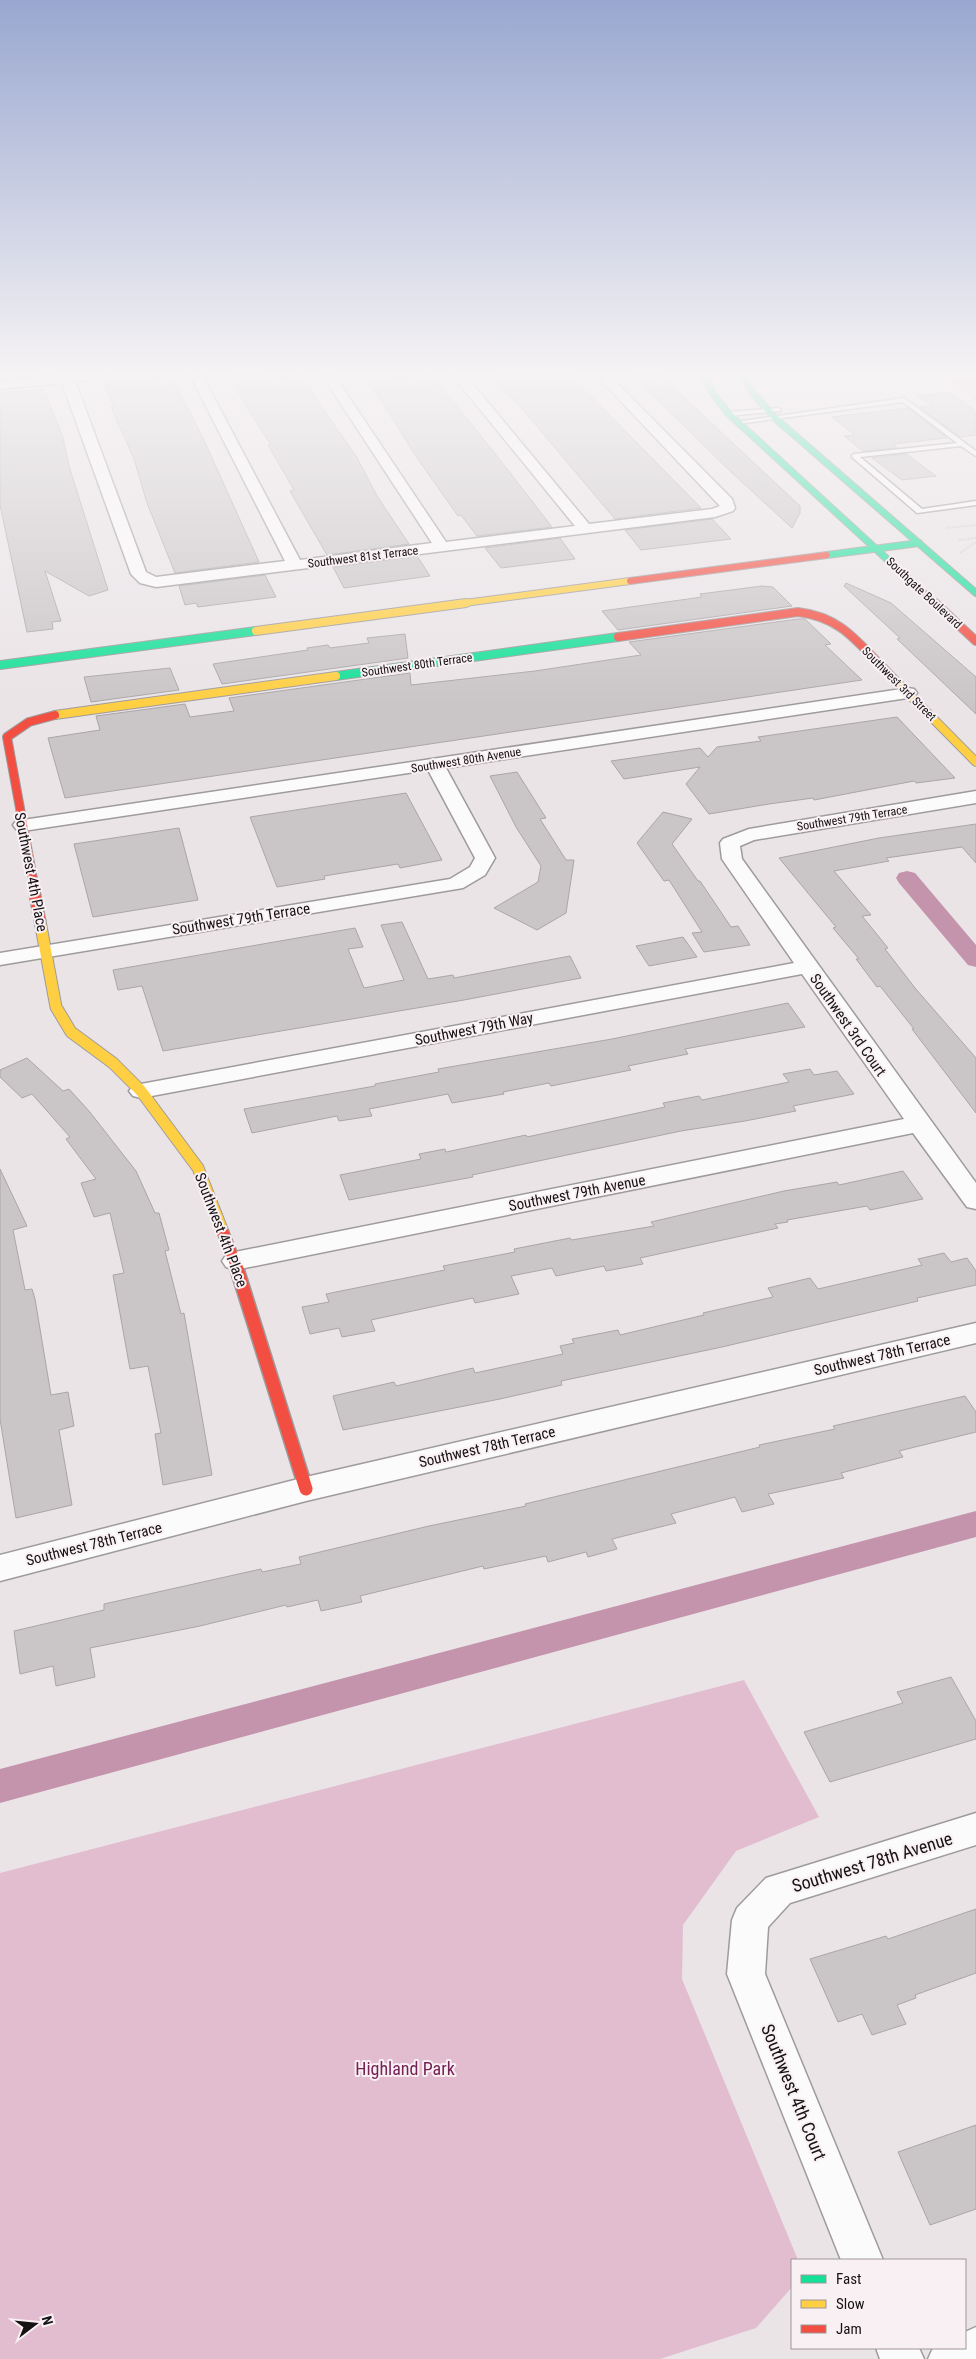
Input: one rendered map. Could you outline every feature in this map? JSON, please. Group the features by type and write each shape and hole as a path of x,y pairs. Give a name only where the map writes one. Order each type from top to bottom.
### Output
{"street":[{"name":"Southwest 81st Terrace","path":"106,485 139,574 146,580 156,582 715,513 728,508 727,502 710,485"},
{"path":"253,485 295,565"},
{"path":"401,485 442,547"},
{"path":"549,485 585,529"},
{"name":"Southgate Boulevard","path":"807,485 976,641"},
{"path":"852,485 976,593"},
{"path":"835,542 907,533"},
{"path":"0,665 919,543"},
{"name":"Southwest 80th Terrace","path":"18,726 37,718 798,612 817,613"},
{"name":"Southwest 3rd Street","path":"817,613 839,623 976,762"},
{"name":"Southwest 80th Avenue","path":"23,825 908,693"},
{"name":"Southwest 4th Place","path":"18,726 7,737 56,1006 71,1032 113,1063 141,1090 198,1168 235,1261 306,1489"},
{"name":"Southwest 79th Terrace","path":"0,959 456,884 478,871 485,858 435,765"},
{"name":"Southwest 79th Terrace","path":"730,843 748,835 976,797"},
{"name":"Southwest 3rd Court","path":"730,843 732,860 806,967 976,1201"},
{"name":"Southwest 79th Way","path":"141,1090 806,967"},
{"name":"Southwest 79th Avenue","path":"235,1261 919,1124"},
{"name":"Southwest 78th Terrace","path":"0,1568 306,1489 976,1333"},
{"name":"Southwest 78th Avenue","path":"750,1920 779,1890 976,1830"},
{"name":"Southwest 4th Court","path":"750,1920 746,1974 862,2259"},
{"path":"950,2359 976,2349"}],"lane":[{"path":"889,485 920,511 976,503"}],"path":[{"path":"946,528 976,525"},
{"path":"959,540 976,538"}],"green space":[{"name":"Highland Park","path":"744,1680 819,1817 736,1851 683,1925 682,1979 798,2259 791,2259 791,2288 756,2328 660,2359 0,2359 0,1873"}],"building":[{"path":"0,485 75,485 108,590 89,596 45,571 61,621 52,622 53,629 27,632 0,505"},
{"path":"142,485 224,485 259,562 175,573"},
{"path":"291,485 371,485 409,544 327,555 290,491 294,490"},
{"path":"436,485 520,485 552,527 477,536 461,515 458,516"},
{"path":"586,485 678,485 701,508 615,519"},
{"path":"745,485 778,485 800,506 800,513 792,528"},
{"path":"712,519 731,539 641,550 625,530"},
{"path":"560,538 575,559 501,568 485,548"},
{"path":"417,556 430,576 344,588 333,567"},
{"path":"265,575 276,597 198,607 196,603 185,605 179,586"},
{"path":"846,583 891,603 976,677 976,714 897,639 900,638 844,586"},
{"path":"762,586 773,587 792,606 618,630 602,611 702,597 700,594"},
{"path":"805,619 831,644 825,645 862,680 65,798 48,738 100,730 96,716 185,704 190,717 234,711 229,698 410,673 411,685 535,671 641,655 629,642"},
{"path":"405,634 408,658 222,684 213,664 308,650 307,648 328,645 330,648 369,643 367,638"},
{"path":"170,668 179,690 91,702 84,677"},
{"path":"897,717 955,778 916,783 914,781 814,800 813,798 709,814 686,784 700,767 624,779 611,761 700,748 708,757 717,747 761,741 758,737"},
{"path":"517,772 546,818 540,819 566,860 574,860 566,913 537,930 494,908 538,882 541,866 516,827 490,776"},
{"path":"406,793 442,860 400,868 398,864 324,876 325,879 277,887 250,817"},
{"path":"663,812 692,819 672,844 731,927 738,926 750,945 704,952 692,933 702,932 669,880 664,881 637,843"},
{"path":"976,824 976,863 962,847 886,858 889,861 834,871 871,915 862,916 888,948 885,949 915,988 976,1058 976,1113 912,1029 914,1029 880,986 877,987 856,959 859,959 833,928 836,927 779,858 879,838"},
{"path":"179,828 198,900 93,917 74,844"},
{"path":"402,922 428,979 453,975 454,978 570,956 581,978 464,1000 163,1051 142,986 118,990 113,970 355,928 363,947 348,949 364,988 404,980 381,925"},
{"path":"683,937 697,957 649,966 636,946"},
{"path":"788,1003 805,1027 685,1049 688,1054 628,1066 631,1070 551,1086 549,1083 503,1092 504,1094 452,1103 448,1094 369,1109 372,1116 339,1121 337,1116 252,1133 244,1109 375,1086 375,1084 439,1072 438,1069 612,1039"},
{"path":"27,1058 63,1091 69,1089 89,1111 136,1171 155,1213 159,1213 169,1250 165,1251 181,1314 184,1313 212,1475 163,1485 155,1434 161,1433 148,1366 130,1369 113,1275 124,1273 110,1213 94,1217 81,1183 96,1179 66,1139 70,1137 32,1094 22,1098 0,1077 0,1070"},
{"path":"810,1069 814,1075 837,1071 854,1094 793,1106 796,1111 681,1131 472,1175 473,1177 349,1200 340,1175 421,1159 419,1154 445,1149 446,1152 526,1135 527,1137 665,1107 663,1103 699,1096 702,1100 789,1082 783,1074"},
{"path":"0,1169 27,1226 13,1230 25,1290 32,1289 35,1299 51,1395 68,1392 74,1426 59,1430 72,1505 16,1518 0,1419"},
{"path":"903,1171 923,1199 870,1210 867,1206 787,1220 788,1222 775,1224 778,1228 640,1258 643,1264 606,1271 604,1266 556,1276 552,1268 511,1276 519,1294 475,1303 473,1298 371,1320 375,1331 342,1337 339,1328 310,1334 302,1307 329,1302 326,1294 445,1270 443,1266 515,1252 514,1249 570,1238 572,1240 654,1226 651,1222 784,1191 837,1182 839,1185"},
{"path":"944,1253 951,1262 967,1258 976,1271 976,1285 917,1298 918,1301 722,1347 561,1381 562,1385 343,1430 333,1396 394,1382 396,1386 473,1368 475,1373 563,1354 560,1346 574,1343 572,1339 618,1330 620,1335 773,1297 768,1288 810,1278 818,1289 922,1265 918,1259"},
{"path":"965,1396 976,1412 976,1432 899,1451 903,1457 841,1473 844,1478 768,1494 774,1504 742,1512 735,1497 671,1514 676,1523 612,1539 617,1549 588,1557 586,1552 548,1562 546,1556 484,1569 483,1566 360,1596 362,1602 321,1611 318,1600 287,1607 286,1605 200,1626 90,1648 95,1677 56,1686 53,1666 20,1674 14,1631 104,1610 104,1604 261,1569 262,1572 301,1564 299,1557 429,1526 526,1506 525,1504 760,1447 759,1445 835,1429 833,1426"},
{"path":"951,1677 976,1721 976,1739 830,1782 804,1732 903,1703 897,1692"},
{"path":"976,1909 976,1973 915,1995 916,1998 897,2005 906,2024 872,2035 862,2014 838,2022 810,1959 886,1936 888,1939"},
{"path":"976,2125 976,2209 930,2225 898,2152"}],"waterway":[{"path":"907,878 976,960"},
{"path":"0,1786 976,1524"}],"traffic: fast":[{"path":"806,485 925,594"},
{"path":"852,485 976,593"},
{"path":"827,555 919,543"},
{"path":"0,665 256,631"},
{"path":"336,676 618,637"}],"traffic: slow":[{"path":"256,631 630,581"},
{"path":"884,669 976,762"},
{"path":"55,715 336,676"},
{"path":"40,921 56,1007 71,1032 113,1063 141,1091 198,1168 223,1232"}],"traffic: jam":[{"path":"630,581 827,555"},
{"path":"925,594 976,641"},
{"path":"618,637 798,612 813,614 837,624 856,639 884,669"},
{"path":"40,921 7,737 29,722 41,717 55,715"},
{"path":"223,1232 235,1261 306,1489"}]}
